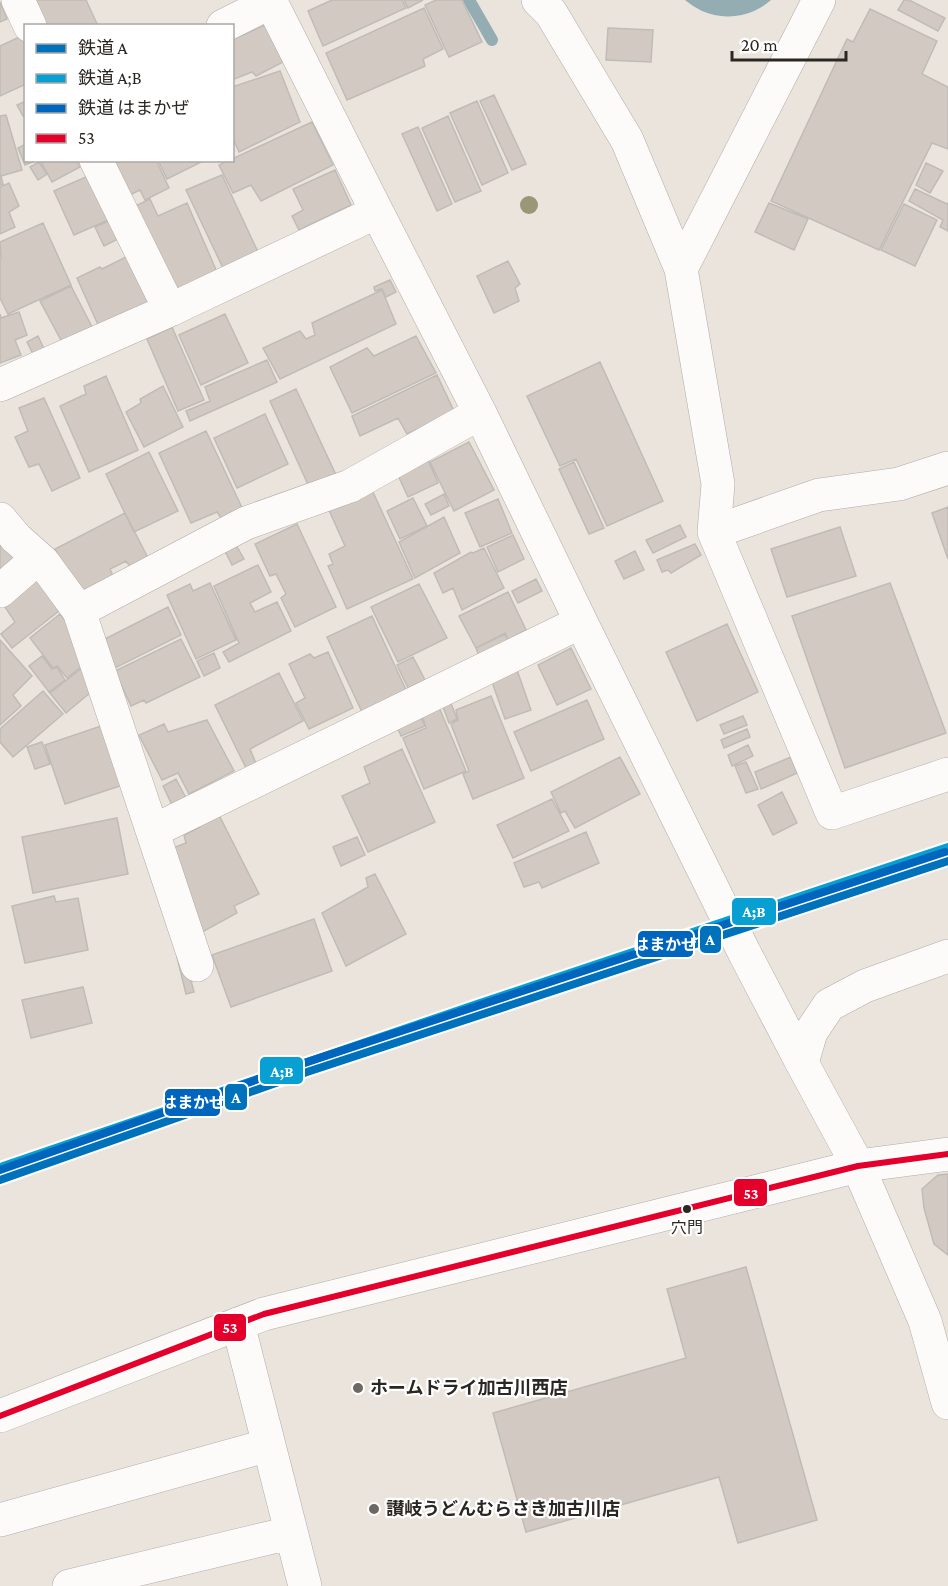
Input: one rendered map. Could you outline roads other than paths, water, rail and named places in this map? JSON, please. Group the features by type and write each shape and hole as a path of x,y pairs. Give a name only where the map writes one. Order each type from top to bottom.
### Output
{"street":[{"path":"18,0 29,24"},
{"path":"538,0 551,13 627,140 681,269 718,484 714,532 832,813 948,774"},
{"path":"681,269 819,0"},
{"path":"228,24 271,1 480,413 744,952 936,1317 948,1403"},
{"path":"97,162 170,310"},
{"path":"0,385 170,310 377,212"},
{"path":"80,611 246,523 350,486 480,413"},
{"path":"714,532 819,495 899,484 948,468"},
{"path":"0,519 16,538 43,562 80,611 197,965"},
{"path":"0,591 39,558"},
{"path":"153,831 581,622"},
{"path":"802,1063 811,1032 829,1005 865,986 948,956"},
{"path":"0,1416 264,1314 858,1166 948,1154"},
{"path":"238,1324 305,1586"},
{"path":"0,1520 269,1445"},
{"path":"69,1586 273,1537"}],"water":[{"path":"685,0 771,0 747,14 719,16 702,11"}],"waterway":[{"path":"469,0 492,40"}],"rail line":[{"name":"A;B","path":"3,1166 477,1004 948,847"},
{"name":"はまかぜ","path":"0,1170 304,1063 945,852"},
{"name":"A","path":"0,1180 307,1072 948,861"}],"place":[{"name":"穴門","path":"687,1209"},
{"name":"ホームドライ加古川西店","path":"358,1388"},
{"name":"讃岐うどんむらさき加古川店","path":"374,1509"}]}
